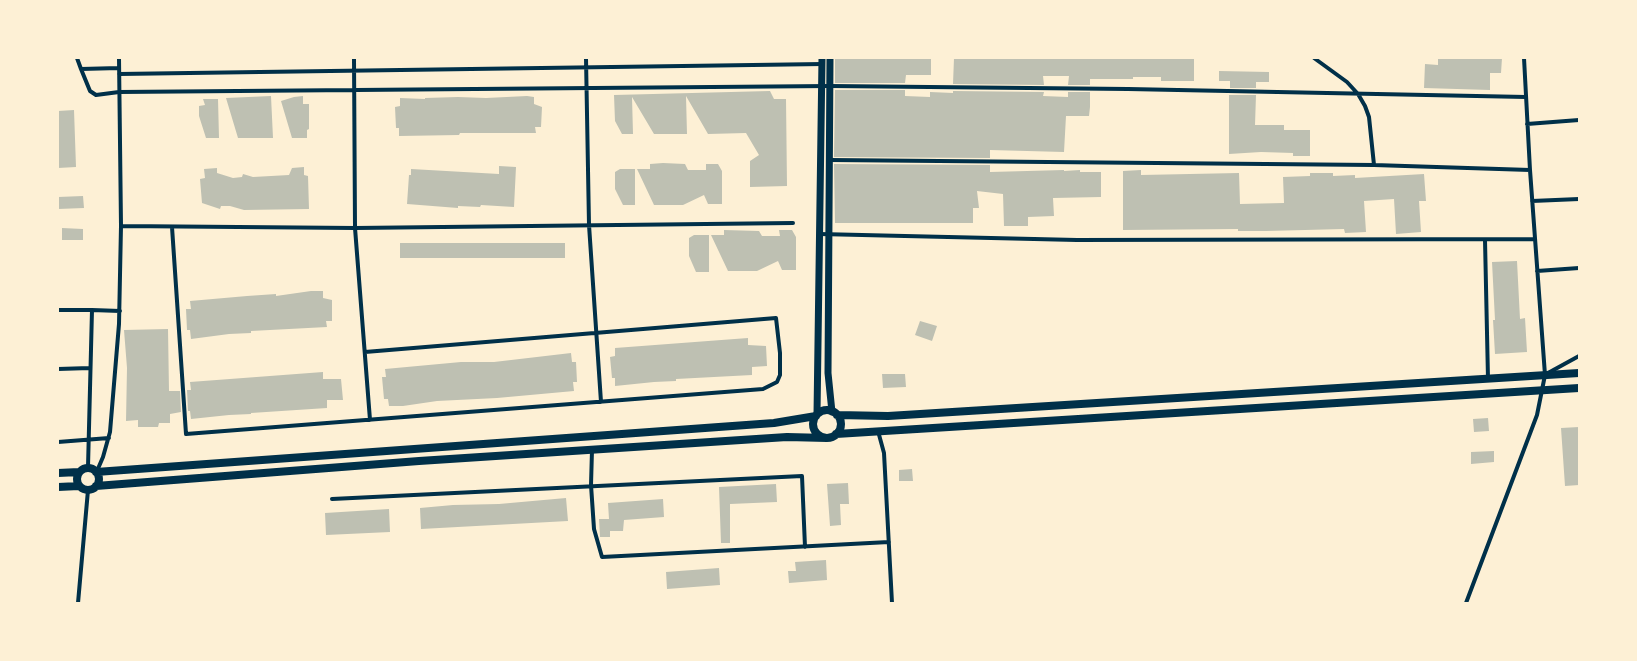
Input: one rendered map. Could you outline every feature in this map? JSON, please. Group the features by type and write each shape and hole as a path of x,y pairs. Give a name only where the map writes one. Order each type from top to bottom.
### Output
{"main road":[{"path":"58,473 79,472 88,468 96,472 774,423 816,415 825,410 834,413 888,416 1579,373"},
{"path":"96,486 419,461 787,437 827,438 836,434 878,431 1579,388"},
{"path":"834,413 840,423 836,434"},
{"path":"816,415 813,424 816,432 827,438"},
{"path":"79,472 77,476 79,486"},
{"path":"58,487 79,486 83,489 93,489 99,481 96,472"}],"street":[{"path":"77,58 90,91 96,95 119,92 830,86 1526,97"},
{"path":"96,472 109,438 112,418 120,311 121,226 119,58"},
{"path":"354,58 355,228 370,420"},
{"path":"586,58 589,225 601,402"},
{"path":"1314,58 1347,82 1358,94 1369,117 1374,164"},
{"path":"1466,603 1535,420 1543,390 1545,375 1532,201 1524,58"},
{"path":"816,415 822,61"},
{"path":"119,74 586,68 830,61 828,373 834,413"},
{"path":"81,69 119,68"},
{"path":"1527,124 1579,120"},
{"path":"830,160 1374,164 1530,170"},
{"path":"1532,201 1579,199"},
{"path":"121,226 355,228 793,223"},
{"path":"172,227 186,434 763,390 777,382 780,375 780,353 776,318 365,352"},
{"path":"819,234 1078,240 1535,239"},
{"path":"1485,240 1488,379"},
{"path":"1537,270 1579,268"},
{"path":"58,310 120,311"},
{"path":"88,468 92,310"},
{"path":"1545,375 1579,356"},
{"path":"58,370 90,368"},
{"path":"878,431 884,453 892,603"},
{"path":"58,442 109,438"},
{"path":"592,450 591,485 594,529 602,557 889,542"},
{"path":"332,499 591,485 802,476 805,547"},
{"path":"78,603 88,490"}],"building":[{"path":"835,58 931,58 931,75 906,75 905,83 835,83"},
{"path":"954,58 1194,58 1194,81 1161,81 1161,77 1133,77 1133,79 1090,79 1090,85 1068,85 1069,76 1043,76 1044,85 953,84"},
{"path":"1438,58 1502,58 1501,73 1490,73 1490,90 1424,88 1425,64 1438,65"},
{"path":"1219,71 1269,72 1269,82 1256,82 1256,88 1230,88 1230,81 1219,81"},
{"path":"835,90 905,90 905,96 930,97 930,92 953,93 953,91 1044,92 1043,96 1068,97 1068,92 1090,92 1090,107 1089,116 1066,116 1064,152 990,150 990,158 834,157"},
{"path":"770,91 774,99 786,99 787,186 750,187 750,161 759,155 746,133 708,134 686,96 687,134 654,134 632,97 633,134 622,134 615,121 614,95"},
{"path":"1229,95 1256,95 1255,125 1284,125 1284,130 1310,130 1310,156 1293,156 1293,153 1261,152 1229,154"},
{"path":"271,96 273,138 238,138 226,98"},
{"path":"303,96 303,104 309,104 309,129 307,130 307,138 292,138 281,101"},
{"path":"534,97 534,104 542,107 541,127 535,127 536,133 460,133 459,135 399,136 399,128 396,128 395,107 400,106 400,98 425,99"},
{"path":"203,99 218,99 219,138 206,138 199,116 199,106 205,105"},
{"path":"74,110 76,167 58,168 58,111"},
{"path":"650,164 685,164 688,170 706,170 706,164 718,164 722,171 722,204 708,204 704,195 683,205 654,205 637,169 650,169"},
{"path":"834,164 990,165 990,172 1080,170 1080,172 1101,172 1101,197 1053,198 1054,216 1028,217 1028,226 1004,226 1003,194 977,191 979,208 973,208 973,223 835,223"},
{"path":"499,166 516,167 514,207 481,205 480,207 458,206 458,208 407,204 409,175 411,175 411,169 499,174"},
{"path":"304,167 304,175 308,176 309,209 244,210 230,206 221,206 220,209 202,203 200,179 205,178 204,169 217,168 217,173 233,178 242,177 243,174 253,177 289,175 292,168"},
{"path":"620,169 635,169 635,205 623,205 615,189 615,172"},
{"path":"1141,170 1141,175 1239,173 1240,204 1284,203 1283,177 1310,176 1310,173 1333,173 1333,176 1355,175 1355,178 1424,174 1426,201 1419,201 1421,232 1396,234 1394,199 1364,201 1366,232 1345,233 1344,229 1266,231 1238,231 1238,229 1123,230 1123,171"},
{"path":"83,196 84,208 58,209 58,197"},
{"path":"62,228 83,229 83,240 62,240"},
{"path":"724,230 759,231 762,236 780,236 779,230 792,230 796,237 796,270 782,270 778,261 757,271 728,271 711,235 724,235"},
{"path":"694,235 709,235 709,272 696,272 689,256 689,238"},
{"path":"400,243 565,243 565,258 400,258"},
{"path":"1517,261 1520,319 1525,318 1527,352 1495,354 1492,262"},
{"path":"311,291 323,291 323,298 332,300 332,321 326,321 327,327 251,331 251,333 191,339 190,330 187,330 186,309 191,309 190,301 276,294 276,296"},
{"path":"920,321 937,326 932,341 915,335"},
{"path":"168,329 169,391 180,391 181,412 170,414 170,423 159,423 158,427 138,427 138,420 126,421 127,368 124,330"},
{"path":"748,338 748,345 766,346 767,366 752,367 752,375 676,379 676,381 615,386 615,378 612,378 610,357 615,356 615,348"},
{"path":"571,353 572,362 576,362 577,382 573,382 574,391 497,398 437,401 403,406 389,406 388,399 384,399 382,377 386,377 385,369 461,362 494,362"},
{"path":"323,372 323,379 341,379 343,400 327,400 327,408 191,419 190,411 188,411 187,390 191,390 190,382"},
{"path":"882,374 905,374 906,387 883,388"},
{"path":"1488,418 1489,431 1474,432 1473,419"},
{"path":"1579,427 1579,485 1565,486 1561,428"},
{"path":"1494,451 1494,462 1471,464 1471,452"},
{"path":"912,469 913,481 899,481 899,470"},
{"path":"848,483 849,504 840,504 841,525 830,526 827,484"},
{"path":"776,484 777,502 730,504 730,543 721,543 719,487"},
{"path":"566,498 568,521 421,529 420,508 453,505 499,504"},
{"path":"663,499 664,517 624,520 623,531 610,531 610,537 600,537 599,519 609,519 608,503"},
{"path":"389,509 390,532 326,535 325,513"},
{"path":"826,560 827,580 789,583 788,571 796,571 795,562"},
{"path":"719,568 720,585 667,589 666,572"}]}
